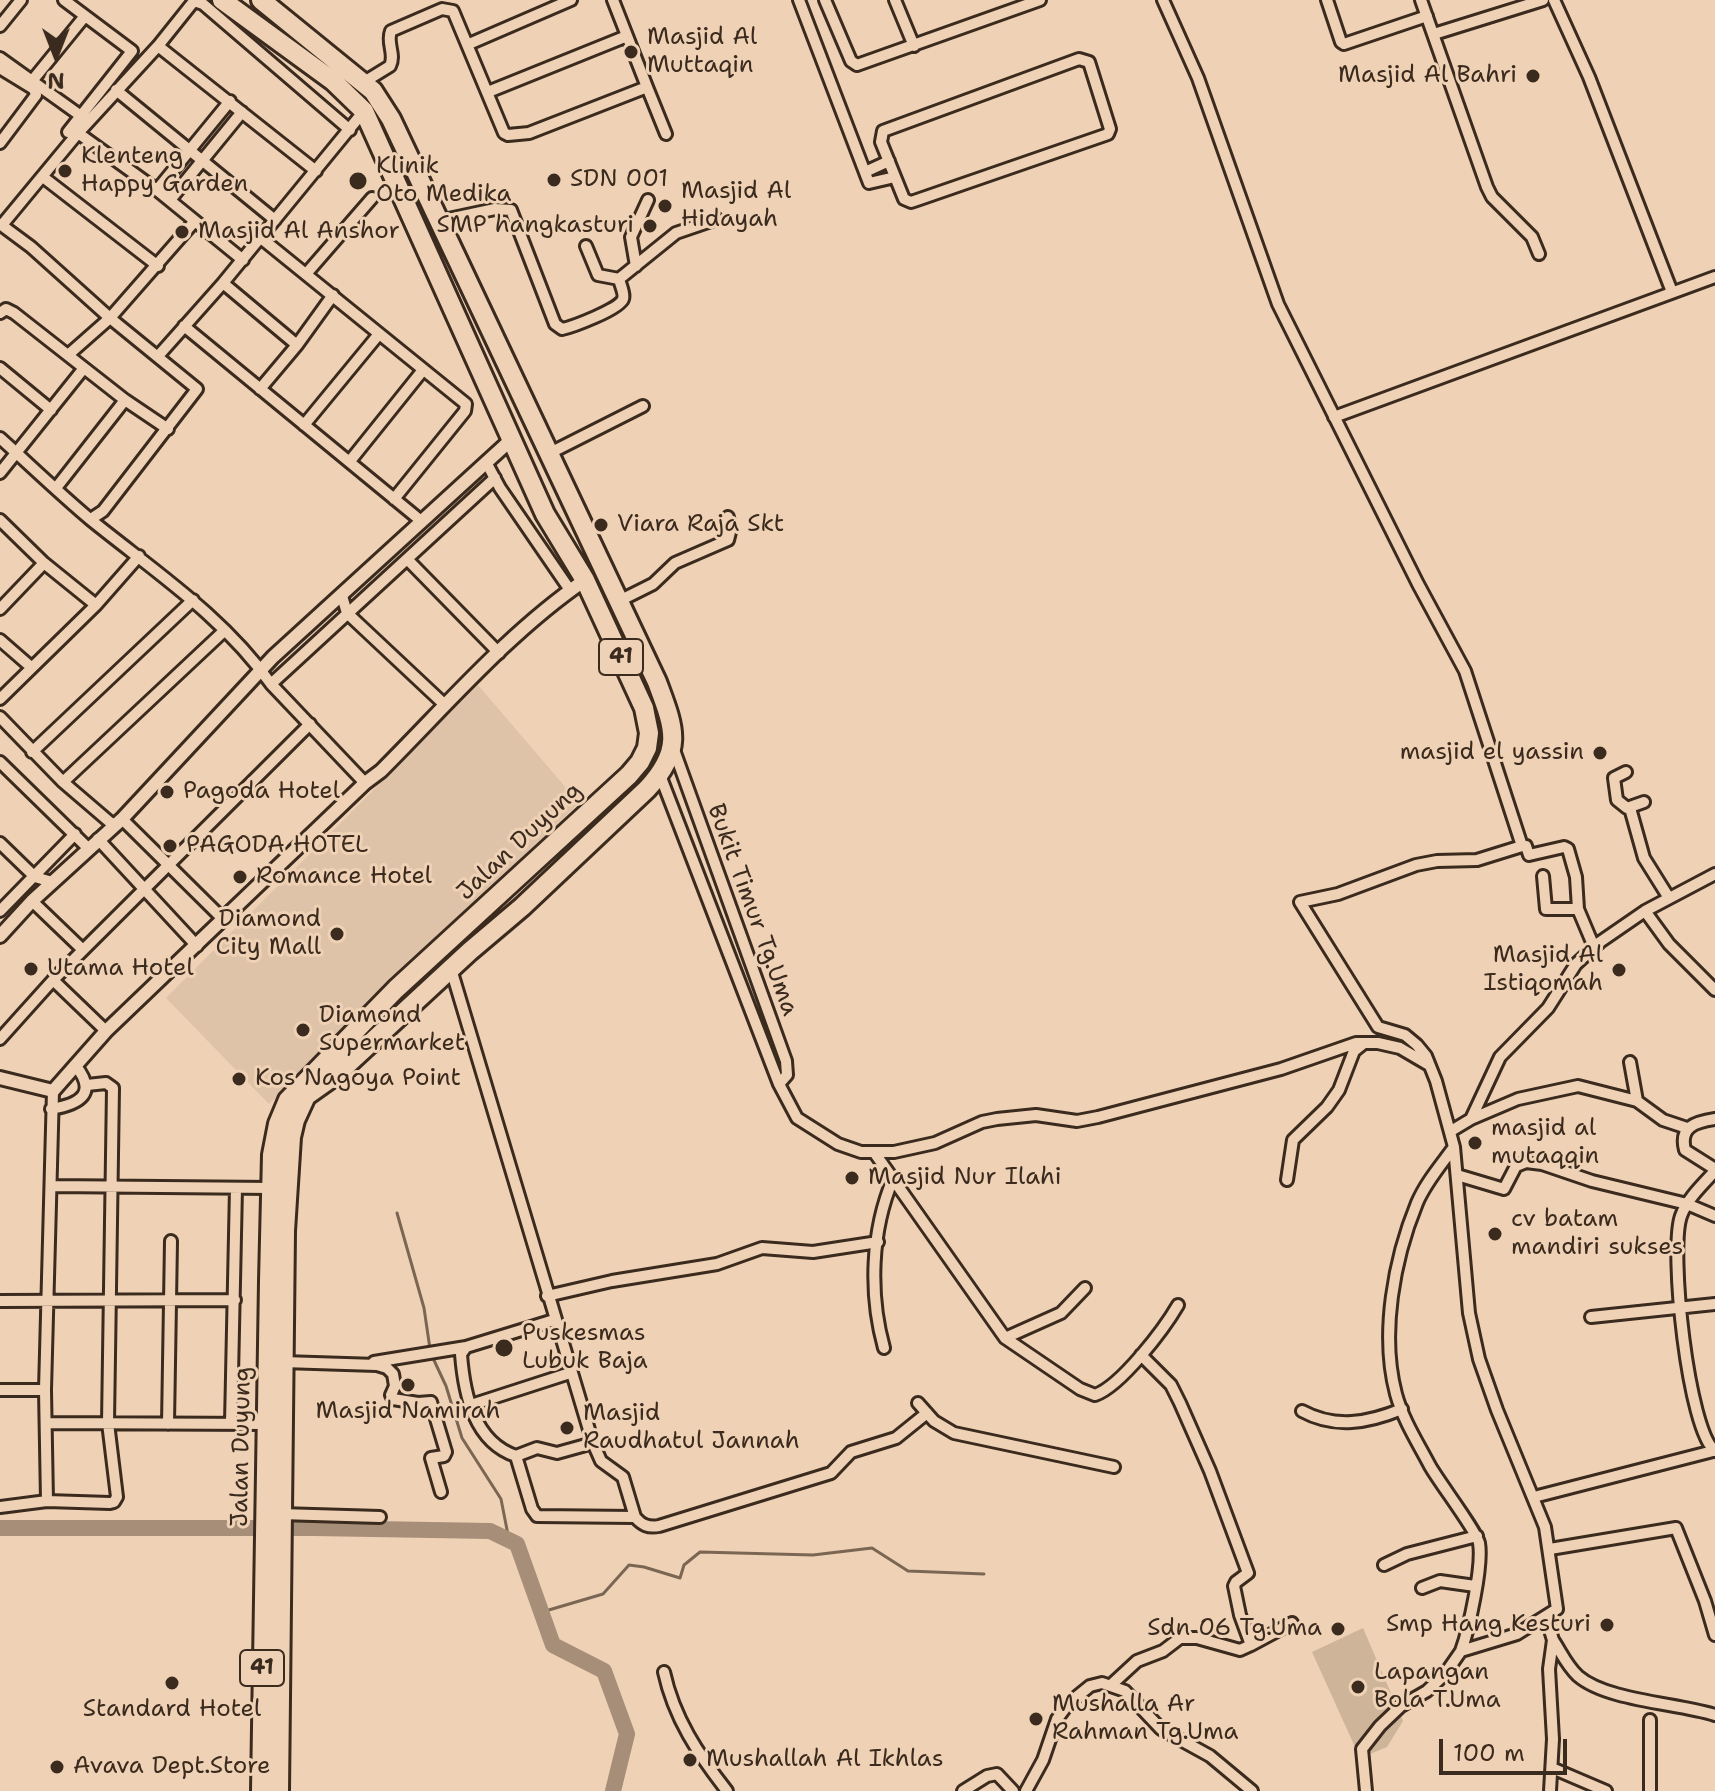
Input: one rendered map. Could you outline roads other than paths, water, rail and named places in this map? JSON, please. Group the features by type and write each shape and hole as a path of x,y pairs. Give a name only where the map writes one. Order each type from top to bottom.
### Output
{"highway":[{"name":"Jalan Duyung","path":"222,0 333,81 364,111 557,534 577,585 644,708 649,733 646,752 629,775 400,986 288,1100 278,1124 273,1145 272,1188 283,1362 261,1791"},
{"name":"41","path":"261,0 364,82 391,119 657,682 674,748"},
{"path":"537,495 544,501 556,501 563,490 561,482"},
{"path":"557,534 555,525 562,514 574,514 580,520"},
{"name":"Jalan Duyung","path":"275,1516 266,1424 288,1155 302,1103 306,1096 337,1074 522,907 660,775 674,748"},
{"path":"425,963 429,973 447,972"},
{"path":"400,986 413,987 415,1002"},
{"name":"Jalan Duyung","path":"272,1545 279,1791"}],"street":[{"path":"0,26 21,0"},
{"path":"64,0 132,51 81,116 43,177 1,224 197,389 103,511 91,519"},
{"path":"469,44 571,0"},
{"path":"613,0 666,134"},
{"path":"799,0 867,178"},
{"path":"825,0 851,61 857,65 1040,0"},
{"path":"895,0 914,46"},
{"path":"1163,0 1198,78 1278,304 1418,584 1463,667 1522,846"},
{"path":"1341,0 1328,2 1342,43 1427,16"},
{"path":"1421,0 1487,187 1492,197 1532,237 1539,254"},
{"path":"1434,34 1543,0"},
{"path":"1554,0 1589,77 1672,292"},
{"path":"73,132 158,46 194,1 203,4 350,130"},
{"path":"364,82 390,66 393,55 389,39 391,31 442,9 453,11 504,133 514,136 647,87"},
{"path":"32,81 85,16"},
{"path":"488,92 627,36"},
{"path":"158,46 316,171"},
{"path":"0,58 81,116"},
{"path":"1079,59 1089,62 1110,129 1108,134 911,202 904,199 889,161 881,142 883,131 1079,59"},
{"path":"0,68 34,89 36,95 0,143"},
{"path":"116,90 275,220"},
{"path":"157,190 230,101"},
{"path":"159,355 243,260 364,111"},
{"path":"170,200 242,112"},
{"path":"73,132 157,190 243,260"},
{"path":"867,178 889,161"},
{"path":"43,177 158,266"},
{"path":"867,178 895,177"},
{"path":"306,274 372,198"},
{"path":"636,266 631,237 648,200"},
{"path":"439,221 495,209 511,210 555,324 562,329 621,303 623,297 619,279"},
{"path":"619,279 676,233 717,219"},
{"path":"68,355 110,318 194,222"},
{"path":"261,238 466,404 465,411 394,499"},
{"path":"586,246 598,275 619,279"},
{"path":"1334,417 1715,277"},
{"path":"223,283 297,345"},
{"path":"260,389 333,295"},
{"path":"0,313 8,309 125,400 168,429"},
{"path":"184,326 420,520"},
{"path":"304,425 379,334"},
{"path":"0,368 51,410"},
{"path":"0,473 84,368"},
{"path":"350,461 423,370"},
{"path":"56,488 125,400"},
{"path":"548,454 643,406"},
{"path":"0,438 91,519 193,600 365,783"},
{"path":"0,936 32,901 120,821 261,670 397,545 420,520 513,438"},
{"path":"47,1501 45,1390 53,1091 106,1031 197,946 222,918 381,771 499,653 577,585 486,462"},
{"path":"271,684 495,478"},
{"path":"619,601 653,584 675,563 728,540 728,517"},
{"path":"0,520 44,563 96,605"},
{"path":"397,545 499,653"},
{"path":"0,699 96,605 139,556"},
{"path":"0,607 44,563"},
{"path":"342,596 347,613 445,705"},
{"path":"32,752 193,600"},
{"path":"63,782 224,631"},
{"path":"0,640 31,667"},
{"path":"0,717 63,782 112,824 120,821"},
{"path":"2,1034 310,724"},
{"name":"Bukit Timur Tg.Uma","path":"674,748 786,1061 787,1075 779,1084"},
{"path":"0,762 75,834 93,843 145,890 197,946"},
{"path":"1626,772 1614,778 1619,803 1624,808 1630,808 1644,802"},
{"name":"Bukit Timur Tg.Uma","path":"660,775 779,1084 797,1118 838,1144 861,1152 910,1150 997,1119 1036,1115 1084,1121 1281,1069 1340,1047 1366,1042"},
{"path":"1630,808 1644,858 1669,898"},
{"path":"120,821 222,918"},
{"path":"0,911 75,834"},
{"path":"0,843 35,877 52,882"},
{"path":"1461,1651 1517,1634 1557,1609 1550,1549 1534,1497 1479,1359 1466,1298 1454,1147 1430,1066 1417,1045 1405,1035 1378,1027 1300,902 1338,894 1427,862 1477,860 1522,846 1526,846 1529,855 1567,848 1576,877 1578,909 1594,947"},
{"path":"1471,1119 1500,1057 1548,1008 1576,964 1594,947 1645,911 1715,874"},
{"path":"1543,876 1546,909 1578,909"},
{"path":"32,901 83,950"},
{"path":"1645,911 1662,936 1715,990"},
{"path":"447,972 593,1443 601,1461 623,1477 635,1517 644,1526 659,1526 831,1473 851,1452 896,1438 927,1413"},
{"path":"53,980 106,1031"},
{"path":"1287,1180 1293,1140 1327,1107 1339,1090 1354,1051 1366,1042 1400,1048 1430,1066"},
{"path":"1630,1062 1637,1101"},
{"path":"51,1109 70,1106 82,1098 87,1085 85,1077 75,1065"},
{"path":"0,1078 53,1091"},
{"path":"0,1507 47,1501 110,1503 116,1500 108,1423 113,1088 106,1083 87,1085"},
{"path":"1451,1131 1518,1099 1578,1086 1637,1101 1663,1120 1687,1128"},
{"path":"1534,1497 1714,1451 1699,1426 1693,1405 1676,1241 1687,1204 1715,1170 1685,1150 1687,1128 1696,1122 1715,1119"},
{"path":"1366,1791 1364,1746 1401,1706 1427,1691 1445,1674 1461,1651 1475,1586 1479,1552 1477,1536 1444,1491 1402,1409 1395,1392 1390,1353 1393,1294 1403,1246 1426,1185 1454,1147"},
{"path":"874,1152 1005,1338 1080,1389 1095,1395 1103,1391 1163,1330 1178,1305"},
{"path":"1457,1175 1504,1189 1516,1166 1531,1162 1592,1181 1687,1204 1715,1216"},
{"path":"884,1348 876,1319 874,1290 882,1209 893,1179"},
{"path":"51,1186 272,1188"},
{"path":"231,1423 236,1188"},
{"path":"168,1424 171,1241"},
{"path":"547,1296 612,1281 717,1264 762,1248 813,1252 878,1242"},
{"path":"1005,1338 1061,1313 1085,1288"},
{"path":"0,1301 235,1300"},
{"path":"1591,1317 1715,1304"},
{"path":"283,1362 368,1363 466,1347 554,1320"},
{"path":"466,1347 462,1358 479,1428 490,1442 516,1456 532,1509 537,1516 635,1517"},
{"path":"1141,1355 1171,1385 1210,1471 1248,1573 1234,1586 1251,1645"},
{"path":"368,1363 392,1372 393,1399 418,1403 430,1401 433,1404 446,1452 444,1456 431,1458 441,1492"},
{"path":"471,1405 570,1373"},
{"path":"0,1390 45,1390"},
{"path":"918,1403 944,1428 954,1433 1114,1467"},
{"path":"1302,1411 1324,1421 1345,1423 1365,1422 1402,1409"},
{"path":"47,1423 266,1424"},
{"path":"516,1456 537,1448 557,1453 593,1443"},
{"path":"275,1516 380,1517"},
{"path":"1550,1549 1676,1528 1715,1635"},
{"path":"1384,1565 1407,1554 1477,1536"},
{"path":"1422,1588 1440,1581 1475,1586"},
{"path":"1546,1617 1553,1640 1570,1667 1590,1684 1610,1692 1715,1715"},
{"path":"1111,1685 1137,1661 1163,1651 1180,1638 1197,1638 1240,1650 1292,1623"},
{"path":"1550,1791 1549,1669 1553,1640"},
{"path":"664,1672 668,1690 690,1741 727,1791"},
{"path":"1026,1791 1047,1751 1053,1726 1063,1710 1096,1683 1125,1691 1161,1729 1210,1756 1252,1791"},
{"path":"1650,1720 1650,1791"},
{"path":"1552,1768 1606,1791"},
{"path":"963,1791 987,1776 997,1774 1013,1791"}],"waterway":[{"path":"397,1213 424,1308 430,1349"},
{"path":"432,1356 446,1386 462,1438 501,1499 509,1540"},
{"path":"0,1528 490,1531 517,1544 553,1645 604,1671 627,1734 613,1791"},
{"path":"542,1612 603,1594 629,1565 680,1578 684,1565 700,1552 813,1555 872,1548 908,1571 984,1574"}],"place":[{"name":"Masjid Al Muttaqin","path":"631,52"},
{"name":"Masjid Al Bahri","path":"1533,76"},
{"name":"Klenteng Happy Garden","path":"65,171"},
{"name":"SDN 001","path":"554,180"},
{"name":"Klinik Oto Medika","path":"358,181"},
{"name":"Masjid Al Hidayah","path":"665,206"},
{"name":"SMP hangkasturi","path":"650,226"},
{"name":"Masjid Al Anshor","path":"182,232"},
{"name":"Viara Raja Skt","path":"601,525"},
{"name":"masjid el yassin","path":"1600,753"},
{"name":"Pagoda Hotel","path":"167,792"},
{"name":"PAGODA HOTEL","path":"170,846"},
{"name":"Romance Hotel","path":"240,877"},
{"name":"Diamond City Mall","path":"337,934"},
{"name":"Utama Hotel","path":"31,969"},
{"name":"Masjid Al Istiqomah","path":"1619,970"},
{"name":"Diamond Supermarket","path":"303,1030"},
{"name":"Kos Nagoya Point","path":"239,1079"},
{"name":"masjid al mutaqqin","path":"1475,1143"},
{"name":"Masjid Nur Ilahi","path":"852,1178"},
{"name":"cv batam mandiri sukses","path":"1495,1234"},
{"name":"Puskesmas Lubuk Baja","path":"504,1348"},
{"name":"Masjid Namirah","path":"408,1385"},
{"name":"Masjid Raudhatul Jannah","path":"567,1428"},
{"name":"Smp Hang Kesturi","path":"1607,1625"},
{"name":"Sdn 06 Tg.Uma","path":"1338,1629"},
{"name":"Standard Hotel","path":"172,1683"},
{"name":"Lapangan Bola T.Uma","path":"1358,1687"},
{"name":"Mushalla Ar Rahman Tg.Uma","path":"1036,1719"},
{"name":"Mushallah Al Ikhlas","path":"690,1760"},
{"name":"Avava Dept.Store","path":"57,1767"}]}
